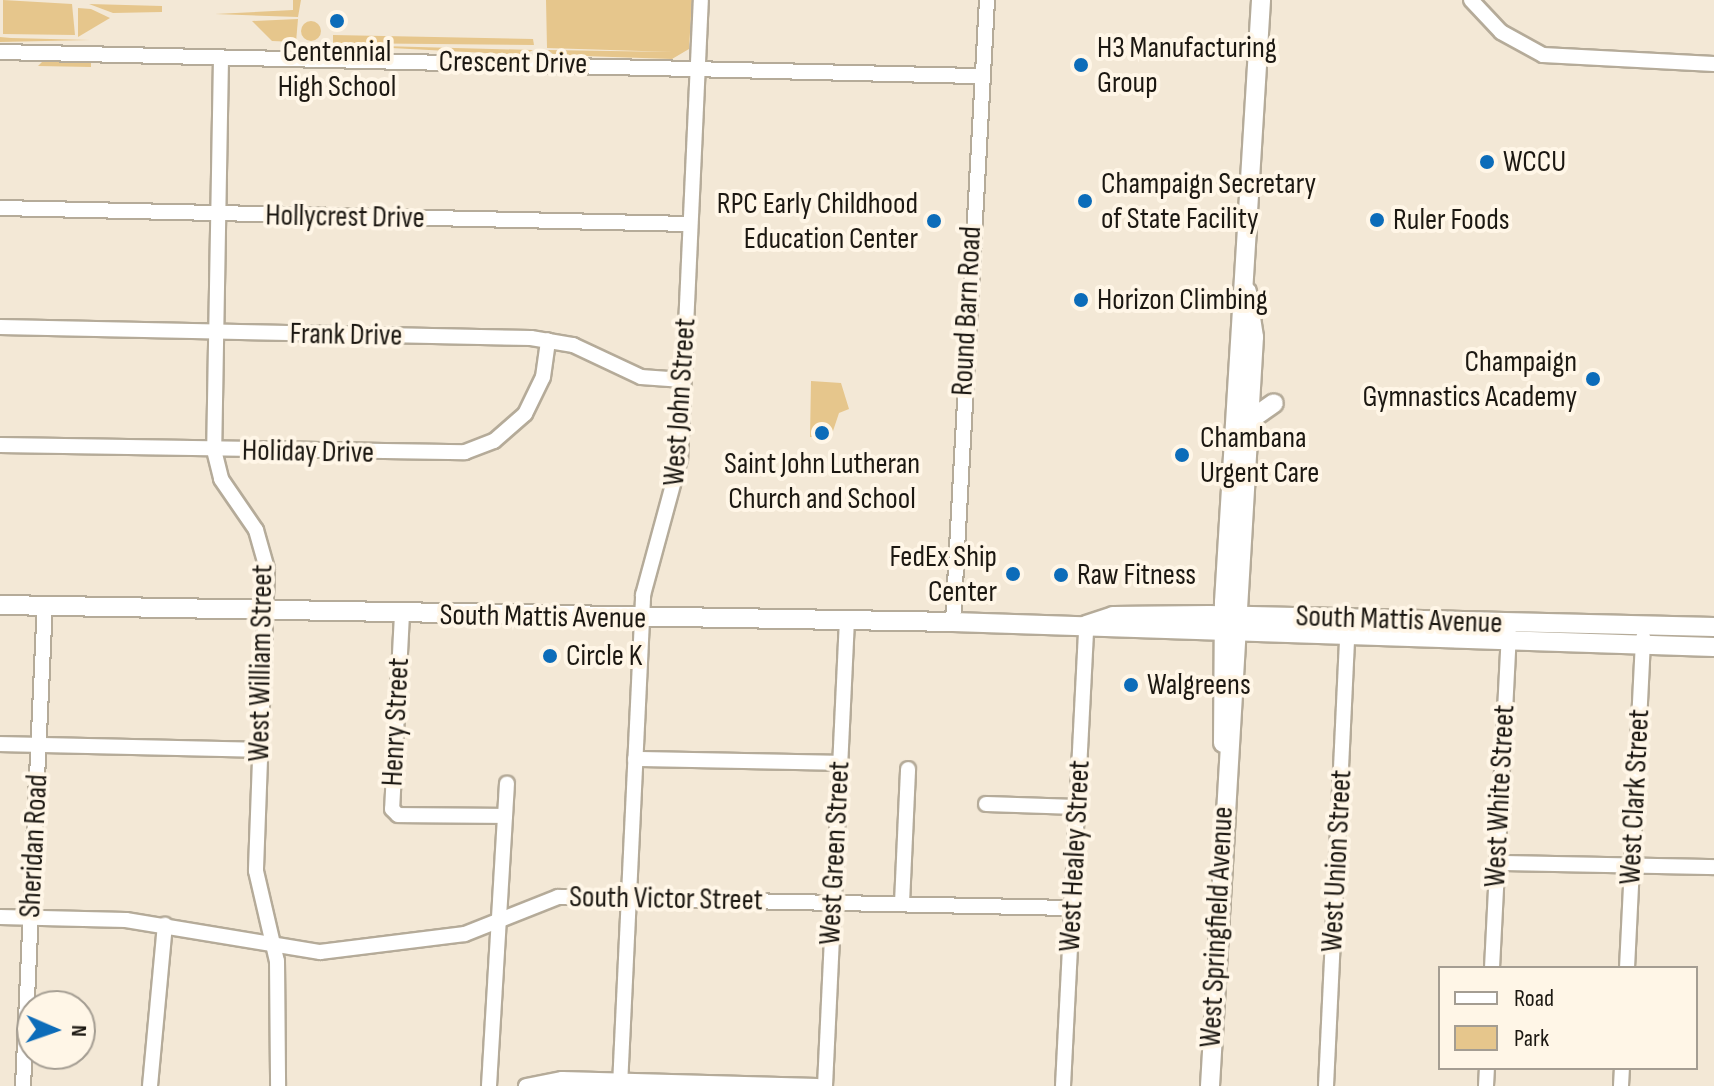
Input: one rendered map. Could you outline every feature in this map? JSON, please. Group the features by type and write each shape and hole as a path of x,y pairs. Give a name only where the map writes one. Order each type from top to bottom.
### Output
{"main road":[{"name":"West Springfield Avenue","path":"1210,1086 1232,616 1240,307 1247,292 1261,0"},
{"name":"West Springfield Avenue","path":"1232,616 1250,420 1255,307 1247,292"},
{"path":"1250,420 1274,403"},
{"name":"South Mattis Avenue","path":"0,605 1086,625 1231,635 1347,637 1509,632"},
{"name":"South Mattis Avenue","path":"1086,625 1113,616 1232,616 1509,632 1643,634 1714,627"},
{"name":"South Mattis Avenue","path":"1643,634 1714,647"}],"street":[{"name":"West John Street","path":"620,1083 642,619 650,561 677,484 701,0"},
{"name":"Round Barn Road","path":"953,622 978,76 987,0"},
{"path":"1471,0 1517,44 1554,58 1714,64"},
{"path":"1488,19 1491,0"},
{"name":"Crescent Drive","path":"0,52 978,76"},
{"name":"West William Street","path":"221,58 214,450 221,479 261,541 265,611 256,871 274,949 278,1086"},
{"name":"Hollycrest Drive","path":"0,208 690,224"},
{"name":"Frank Drive","path":"0,327 548,340 629,374 683,380"},
{"name":"Holiday Drive","path":"0,445 431,455 482,447 533,403 548,340"},
{"name":"Sheridan Road","path":"23,1086 45,606"},
{"name":"Henry Street","path":"402,614 392,809 398,815 505,816"},
{"name":"West Green Street","path":"825,1086 847,621"},
{"name":"West Healey Street","path":"1063,1086 1086,625"},
{"name":"West White Street","path":"1492,966 1509,632"},
{"name":"West Clark Street","path":"1627,966 1643,634"},
{"name":"West Union Street","path":"1326,1086 1347,637"},
{"path":"0,744 260,750"},
{"path":"635,759 840,763"},
{"path":"902,903 908,769"},
{"path":"489,1086 507,784"},
{"path":"986,804 1077,807"},
{"path":"1498,863 1714,867"},
{"name":"South Victor Street","path":"0,917 165,925 274,949 385,947 500,920 558,897 833,900 1072,908"},
{"path":"150,1086 165,925"},
{"path":"526,1086 620,1083 817,1086"}],"green space":[{"path":"3,0 72,4 75,35 3,34"},
{"path":"293,0 301,0 298,17 215,14 293,10"},
{"path":"546,0 692,0 689,49 672,59 554,55 548,50 673,52 547,48"},
{"path":"89,4 162,6 162,12 113,13"},
{"path":"78,8 91,9 110,18 78,37"},
{"path":"298,19 296,42 272,41 252,21"},
{"path":"311,21 318,24 321,31 318,38 311,41 304,38 301,31 304,24"},
{"path":"333,35 533,39 534,45 333,43"},
{"path":"0,37 11,38 90,40 0,42"},
{"path":"334,45 345,45 533,50 524,55"},
{"path":"43,61 91,62 91,67 38,66"},
{"path":"811,381 841,383 849,409 839,413 831,437 810,437"}],"place":[{"name":"Centennial High School","path":"337,21"},
{"name":"H3 Manufacturing Group","path":"1081,65"},
{"name":"WCCU","path":"1487,162"},
{"name":"Champaign Secretary of State Facility","path":"1085,201"},
{"name":"Ruler Foods","path":"1377,220"},
{"name":"RPC Early Childhood Education Center","path":"934,221"},
{"name":"Horizon Climbing","path":"1081,300"},
{"name":"Champaign Gymnastics Academy","path":"1593,379"},
{"name":"Saint John Lutheran Church and School","path":"822,433"},
{"name":"Chambana Urgent Care","path":"1182,455"},
{"name":"FedEx Ship Center","path":"1013,574"},
{"name":"Raw Fitness","path":"1061,575"},
{"name":"Circle K","path":"550,656"},
{"name":"Walgreens","path":"1131,685"}]}
